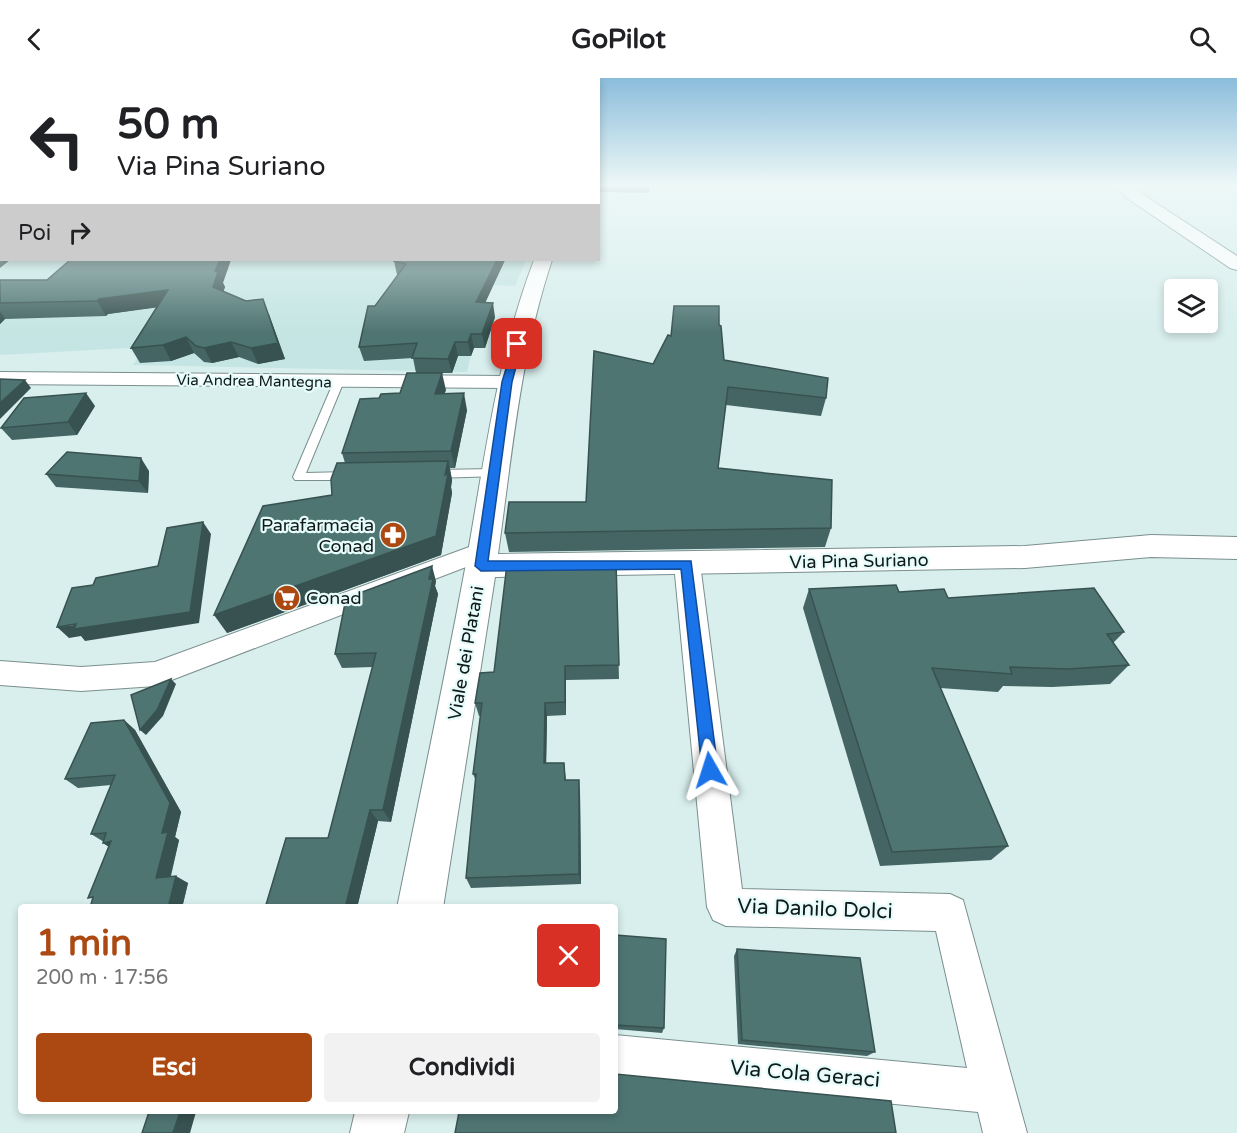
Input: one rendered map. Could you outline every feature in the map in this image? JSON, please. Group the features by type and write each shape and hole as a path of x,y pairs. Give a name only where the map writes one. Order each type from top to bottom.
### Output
{"street":[{"path":"1192,234 1237,264"},
{"name":"Viale dei Platani","path":"421,904 482,559 507,382 532,287 543,261"},
{"name":"Via Andrea Mantegna","path":"0,378 507,382"},
{"name":"Via Pina Suriano","path":"482,559 687,564 1025,557 1151,546 1237,548"},
{"path":"0,673 81,679 156,674 482,559"},
{"name":"Via Danilo Dolci","path":"687,564 726,907 950,913 1005,1133"},
{"name":"Via Cola Geraci","path":"618,1056 995,1092"},
{"path":"377,1133 382,1114"}],"lane":[{"path":"339,381 298,477 356,476"},
{"path":"425,474 495,473"}],"shaded area":[{"path":"0,261 526,261 515,286 407,280 473,345 467,372 133,365 146,347 0,355"}],"building":[{"path":"69,261 220,261 215,271 218,272 213,287 246,301 263,299 278,343 251,348 231,342 204,348 196,346 186,337 163,345 131,348 168,290 97,301 0,303 0,280 47,280"},
{"path":"394,261 496,261 476,302 493,303 482,334 471,334 468,342 455,342 448,359 412,358 417,343 359,347 368,306 375,306 406,264"},
{"path":"674,306 719,306 724,360 828,378 826,398 728,387 718,468 832,480 831,528 505,533 509,502 586,502 594,351 653,364 668,335 671,336"},
{"path":"407,373 442,373 435,394 464,393 451,451 342,453 360,399 379,398 381,394 400,393"},
{"path":"0,379 25,380 0,403"},
{"path":"86,393 68,422 1,428 24,398"},
{"path":"67,452 141,458 139,481 46,474"},
{"name":"Conad","path":"448,461 445,475 448,474 436,536 214,615 263,506 332,495 331,479 337,463"},
{"path":"203,522 190,612 74,629 76,624 57,627 72,588 93,585 96,578 158,566 167,528"},
{"path":"616,562 619,665 565,666 565,702 545,703 544,763 564,763 565,780 579,780 579,874 466,878 476,774 473,774 482,703 475,703 480,673 494,672 507,564"},
{"path":"432,566 429,579 433,579 383,810 370,810 346,904 266,904 286,838 328,838 376,653 335,654 346,598"},
{"path":"896,585 899,592 944,589 948,598 1094,588 1124,632 1107,634 1129,665 1068,669 1010,667 1012,674 932,668 1008,846 892,852 809,589"},
{"path":"171,679 157,710 140,730 131,695"},
{"path":"124,720 170,803 162,833 168,832 156,878 176,876 169,904 91,904 93,897 88,898 111,841 103,843 106,833 91,834 115,775 65,779 91,723"},
{"path":"618,935 666,939 664,1028 618,1025"},
{"path":"737,949 860,958 875,1052 742,1040"},
{"path":"618,1074 891,1101 896,1133 455,1133 459,1114 618,1114"},
{"path":"148,1114 179,1114 173,1133 142,1133"}],"place":[{"name":"Parafarmacia Conad","path":"393,535"},
{"name":"Conad","path":"287,598"}],"route":[{"path":"517,344 507,382 481,566 687,564 710,770"}]}
